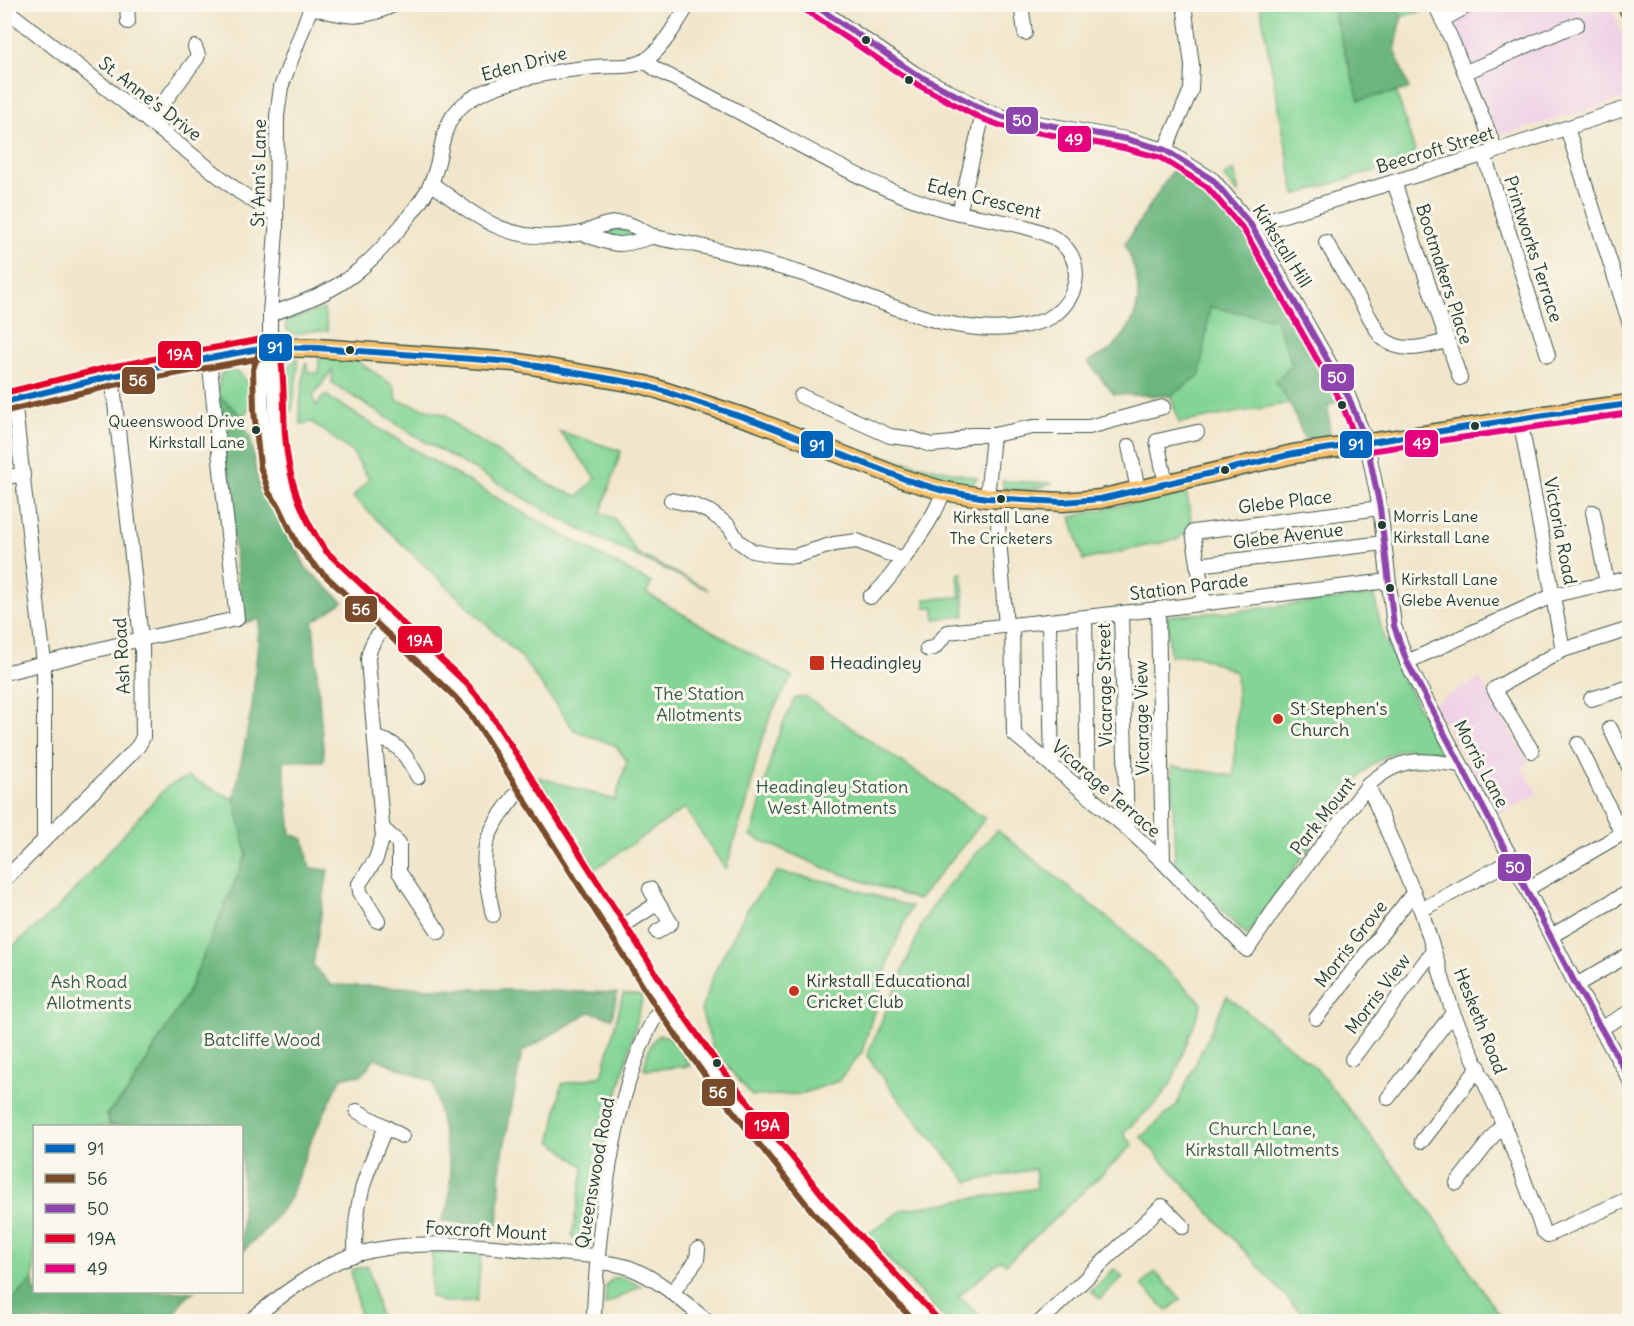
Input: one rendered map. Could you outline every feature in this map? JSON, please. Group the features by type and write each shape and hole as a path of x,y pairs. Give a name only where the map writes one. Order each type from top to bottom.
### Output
{"main road":[{"path":"1626,4 1629,11"},
{"path":"9,401 112,376 270,347 317,348 514,362 645,385 758,422 907,480 944,491 987,498 1073,501 1100,500 1293,454 1520,418 1629,404"}],"street":[{"path":"127,4 128,21"},
{"path":"311,6 335,14 360,17 375,14 396,4"},
{"path":"645,61 656,50 689,4"},
{"name":"Kirkstall Hill","path":"812,4 914,73 984,110 1004,117 1126,139 1165,150 1213,180 1251,225 1349,398 1367,444"},
{"path":"1021,4 1025,33"},
{"path":"1165,150 1183,113 1191,90 1192,65 1184,4"},
{"name":"Printworks Terrace","path":"1435,4 1466,72 1548,355"},
{"path":"1442,20 1471,4"},
{"name":"St Ann's Lane","path":"311,6 281,91 276,117 276,215 270,314 270,347 274,364 278,458 287,501 298,526 319,557 461,691 478,710 664,1002 713,1072 798,1181 846,1236 928,1322"},
{"name":"St. Anne's Drive","path":"4,8 238,191 276,215"},
{"path":"1466,72 1577,24"},
{"path":"150,122 197,58 195,47"},
{"name":"Eden Drive","path":"270,314 322,295 356,274 391,238 424,196 431,183 446,129 460,108 470,99 502,86 559,71 596,66 628,66 645,61"},
{"name":"Eden Crescent","path":"431,183 475,216 498,228 527,236 581,233 606,224 622,223 654,236 698,245 801,273 894,308 957,325 1013,328 1040,322 1052,317 1071,295 1077,272 1074,260 1062,243 1050,235 929,205 872,183 657,70 645,61"},
{"name":"Beecroft Street","path":"1251,225 1490,153 1629,107"},
{"path":"959,213 984,110"},
{"path":"1567,128 1629,324"},
{"name":"Bootmakers Place","path":"1394,182 1460,378"},
{"name":"Eden Crescent","path":"581,233 624,246 654,236"},
{"path":"1326,242 1381,337 1388,343 1406,349 1448,340"},
{"path":"4,673 141,639 237,619 209,358"},
{"name":"Ash Road","path":"4,880 130,755 143,737 141,639 112,376"},
{"path":"801,396 890,436 914,439 931,445 953,443 969,435 993,435 1033,427 1089,427 1163,407"},
{"path":"9,401 23,474 44,663 44,840"},
{"name":"Victoria Road","path":"1520,418 1563,650"},
{"path":"1166,484 1157,441 1197,432"},
{"path":"987,498 993,435"},
{"name":"Morris Lane","path":"1367,444 1380,508 1394,626 1407,662 1576,985 1629,1076"},
{"path":"1129,446 1138,490"},
{"path":"4,478 23,474"},
{"path":"870,597 885,584 934,514 944,491"},
{"path":"679,518 677,502 710,512 729,526 738,541 752,551 774,555 795,555 834,544 857,541 902,559"},
{"name":"Glebe Place","path":"1197,565 1193,532 1380,508"},
{"path":"1593,512 1607,583"},
{"name":"Vicarage Terrace","path":"998,526 1014,734 1127,828 1163,862 1247,950"},
{"name":"Glebe Avenue","path":"1197,565 1384,543"},
{"path":"1197,565 1204,603"},
{"path":"1407,662 1554,595 1629,578"},
{"name":"Station Parade","path":"927,649 934,648 948,632 1122,614 1388,581"},
{"name":"Vicarage View","path":"1158,609 1163,862"},
{"name":"Vicarage Street","path":"1122,614 1127,828"},
{"path":"1085,618 1088,796"},
{"path":"1049,622 1052,766"},
{"path":"378,921 360,892 359,884 376,859 383,836 368,660 369,650 388,623"},
{"path":"1532,751 1494,689 1563,650 1629,630"},
{"path":"1591,699 1629,687"},
{"path":"1610,728 1629,769"},
{"path":"375,739 385,739 401,750 418,777"},
{"path":"1527,889 1626,832 1578,744"},
{"name":"Park Mount","path":"1247,950 1280,901 1368,785 1388,769 1404,762 1421,760 1461,765"},
{"path":"493,915 486,875 486,846 497,820 525,782"},
{"name":"Hesketh Road","path":"1368,785 1421,910 1453,1013 1503,1123 1544,1231 1548,1235 1627,1199"},
{"path":"382,828 399,843 399,872 439,932"},
{"path":"1421,910 1512,860"},
{"path":"650,889 670,923 657,932"},
{"path":"1551,936 1629,891"},
{"name":"Morris Grove","path":"1316,1018 1414,892"},
{"path":"618,929 658,903"},
{"name":"Morris View","path":"1352,1059 1433,951"},
{"path":"1576,985 1629,954"},
{"name":"Queenswood Road","path":"594,1322 597,1259 604,1203 621,1111 652,1020 664,1002"},
{"path":"1601,1028 1629,1012"},
{"path":"1388,1098 1453,1013"},
{"path":"1422,1142 1479,1067"},
{"path":"357,1111 402,1136"},
{"path":"1457,1183 1503,1123"},
{"path":"355,1255 355,1226 361,1187 386,1127"},
{"path":"1040,1322 1162,1206 1183,1227"},
{"name":"Foxcroft Mount","path":"249,1322 265,1308 311,1277 355,1255 400,1246 452,1244 597,1259 628,1267 672,1293 708,1322"},
{"path":"672,1293 697,1260 698,1249"}],"shaded area":[{"path":"1454,4 1579,4 1584,14 1603,5 1611,5 1629,52 1629,97 1507,134 1500,133 1495,128 1469,63 1444,10"},
{"path":"1480,678 1527,760 1527,764 1522,767 1538,794 1499,814 1433,704"}],"green space":[{"path":"1260,5 1331,5 1359,99 1396,91 1417,158 1295,195"},
{"path":"1331,5 1393,5 1402,16 1395,51 1409,89 1359,100"},
{"path":"1393,5 1423,5 1426,11 1402,16"},
{"path":"1173,170 1190,175 1231,215 1245,234 1340,400 1328,406 1330,438 1305,440 1290,403 1179,423 1171,396 1114,394 1088,362 1112,348 1131,324 1136,311 1138,286 1125,244"},
{"path":"1173,170 1190,175 1231,215 1277,282 1319,356 1340,400 1328,406 1330,438 1305,440 1290,403 1275,381 1292,365 1276,319 1210,307 1200,375 1171,396 1114,394 1088,362 1112,348 1131,324 1136,311 1138,286 1125,244"},
{"path":"1234,170 1239,194 1224,177"},
{"path":"620,229 634,236 621,239 602,234 603,231"},
{"path":"324,309 328,331 308,331 295,335 286,329 286,322 290,319"},
{"name":"The Station Allotments","path":"319,357 351,357 394,386 397,400 446,415 463,431 557,489 579,496 596,478 559,431 621,451 601,513 614,518 637,553 709,590 577,528 424,441 332,383 332,370 313,396 316,406 325,395 486,492 652,583 646,593 792,677 771,714 759,749 746,806 726,870 685,808 595,869 538,777 615,800 627,761 616,746 574,730 521,657 353,497 369,479 352,452 312,422 301,424 299,413 305,363 308,373 319,373"},
{"path":"297,358 298,369 292,411 287,406 287,373 288,367"},
{"path":"231,369 243,377 250,390 250,404 242,416 217,394 221,373"},
{"name":"Batcliffe Wood","path":"217,394 242,416 242,424 250,436 259,488 271,496 306,568 343,602 313,622 324,761 283,761 291,834 304,839 310,868 328,870 313,965 331,985 617,993 612,1018 590,1012 522,1052 501,1163 498,1228 441,1221 449,1205 451,1173 433,1082 375,1058 362,1075 342,1077 312,1138 289,1200 266,1229 243,1251 243,1125 110,1125 107,1114 128,1092 189,990 247,854 234,799 252,707 260,619 243,623"},
{"path":"873,454 977,478 972,484 962,485 936,481 869,458"},
{"path":"1002,481 1053,483 1035,489 1015,491 1004,488"},
{"path":"1186,489 1192,526 1178,539 1083,560 1071,517"},
{"path":"962,573 965,616 935,619 934,607 926,608 925,599 960,597 958,574"},
{"path":"1374,595 1383,636 1441,753 1418,749 1398,751 1389,754 1361,775 1247,935 1175,864 1172,766 1234,776 1236,672 1197,655 1170,656 1167,616 1237,611"},
{"name":"Headingley Station West Allotments","path":"806,697 985,819 918,900 825,868 751,836 779,733 795,698"},
{"name":"Ash Road Allotments","path":"188,777 234,799 247,854 189,990 128,1092 107,1114 110,1125 33,1125 33,1279 5,1309 5,953 59,907 166,787"},
{"path":"997,830 1125,932 1202,1003 1172,1082 1159,1100 1123,1133 1133,1145 1006,1264 1001,1260 959,1296 986,1321 947,1321 866,1235 902,1210 1037,1188 1035,1169 968,1182 897,1097 867,1056 924,920 943,891"},
{"name":"Kirkstall Educational Cricket Club","path":"777,872 835,883 911,907 890,956 862,1052 838,1081 801,1094 752,1096 713,1049 701,1010 714,973 748,908"},
{"path":"623,994 643,996 607,1135 588,1233 583,1239 574,1241 572,1235 584,1167 551,1141 562,1084 602,1076"},
{"name":"Church Lane, Kirkstall Allotments","path":"1227,996 1316,1068 1435,1218 1503,1321 1308,1321 1141,1137 1176,1106"},
{"path":"659,1035 670,1037 690,1066 646,1070 644,1068 649,1050"},
{"path":"432,1252 481,1255 477,1301 443,1302 431,1296"},
{"path":"368,1266 381,1321 361,1321 351,1270"},
{"path":"1114,1269 1123,1277 1100,1299 1091,1291"},
{"path":"1155,1272 1181,1299 1167,1311 1142,1285"},
{"path":"621,1277 641,1286 605,1305 606,1285 613,1278"},
{"path":"33,1279 33,1293 193,1293 183,1300 172,1321 5,1321 5,1309"}],"transit line":[{"name":"50","path":"813,4 914,73 984,110 1004,117 1126,139 1165,150 1213,180 1251,225 1349,398 1367,444 1380,508 1394,626 1407,662 1576,985 1630,1079"},
{"name":"49","path":"807,11 909,80 980,118 1002,126 1124,148 1161,158 1207,187 1244,230 1341,402 1363,452 1630,413"},
{"name":"19A","path":"4,393 110,367 268,338"},
{"name":"56","path":"262,344 253,369 254,411 260,466 269,493 279,506 298,546 313,564 455,697 471,715 656,1007 706,1077 815,1215 915,1322"},
{"name":"19A","path":"279,345 283,378 284,423 292,481 302,510 326,551 467,684 485,705 671,997 720,1067 829,1203 935,1316"},
{"name":"91","path":"4,402 112,376 270,347 317,348 514,362 645,385 758,422 907,480 944,491 987,498 1063,502 1100,499 1293,454 1630,404"},
{"name":"56","path":"6,411 114,385 272,356"}],"place":[{"name":"Queenswood Drive Kirkstall Lane","path":"256,430"},
{"name":"Kirkstall Lane The Cricketers","path":"1001,499"},
{"name":"Morris Lane Kirkstall Lane","path":"1382,525"},
{"name":"Kirkstall Lane Glebe Avenue","path":"1390,588"},
{"name":"Headingley","path":"817,663"},
{"name":"St Stephen's Church","path":"1278,719"},
{"name":"Kirkstall Educational Cricket Club","path":"794,991"}]}
